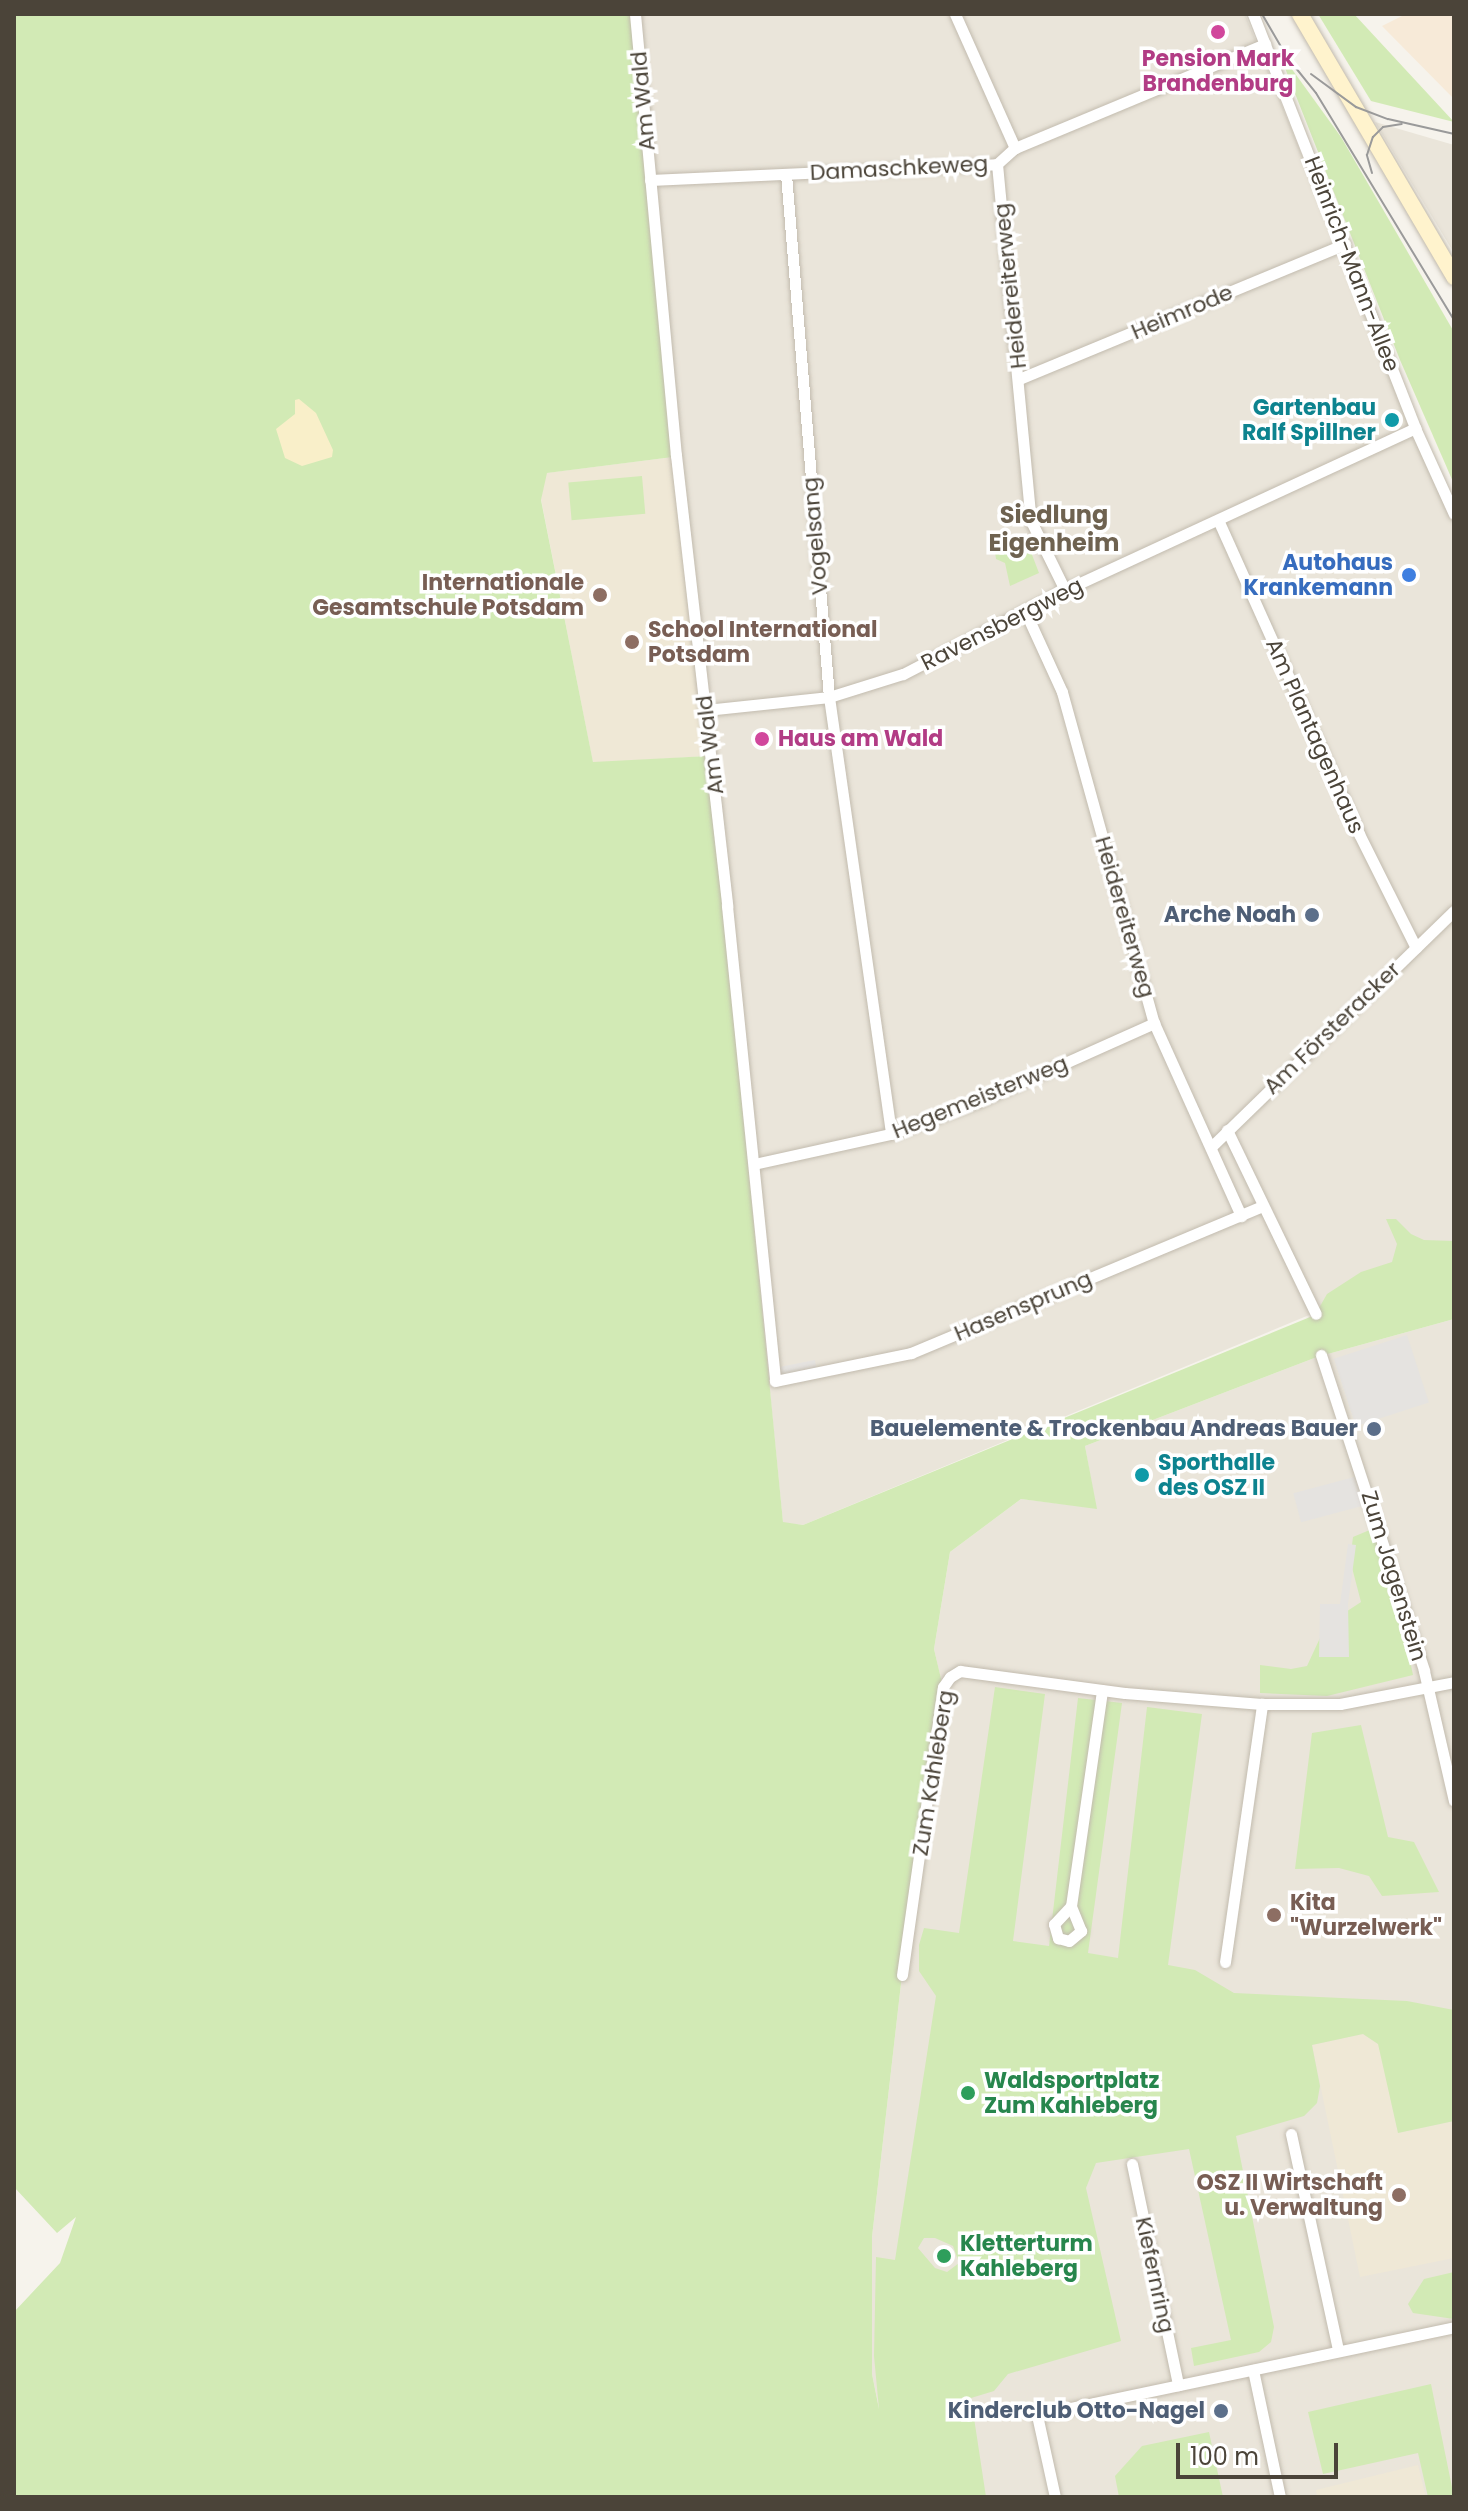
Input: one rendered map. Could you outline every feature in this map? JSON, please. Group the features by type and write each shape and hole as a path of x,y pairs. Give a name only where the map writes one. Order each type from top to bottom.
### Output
{"main road":[{"path":"1300,14 1454,277"}],"street":[{"name":"Am Wald","path":"635,14 775,1381"},
{"path":"955,14 1015,148"},
{"name":"Heinrich-Mann-Allee","path":"1253,14 1415,428 1454,514"},
{"name":"Damaschkeweg","path":"650,180 997,164 1015,148 1265,44"},
{"name":"Heidereiterweg","path":"997,164 1031,521 1065,590"},
{"name":"Vogelsang","path":"786,174 829,697 891,1134"},
{"name":"Heimrode","path":"1019,379 1345,244"},
{"name":"Ravensbergweg","path":"706,710 829,697 903,674 1065,590 1219,522 1415,428"},
{"name":"Am Plantagenhaus","path":"1219,522 1359,834 1416,948"},
{"name":"Heidereiterweg","path":"1025,611 1062,692 1154,1023 1241,1216"},
{"name":"Am Försteracker","path":"1212,1146 1454,911"},
{"name":"Hegemeisterweg","path":"754,1164 891,1134 980,1101 1154,1023"},
{"path":"1227,1130 1316,1314"},
{"name":"Hasensprung","path":"775,1381 911,1353 1262,1206"},
{"name":"Zum Jagenstein","path":"1321,1355 1379,1525 1428,1688 1454,1801"},
{"name":"Zum Kahleberg","path":"902,1975 943,1687 950,1677 960,1671 1102,1690 1262,1704 1340,1704 1454,1682"},
{"path":"1071,1906 1102,1690"},
{"path":"1225,1962 1262,1704"},
{"path":"1291,2134 1338,2350"},
{"name":"Kiefernring","path":"1132,2164 1178,2385"},
{"path":"1055,2497 1037,2415 1454,2327"},
{"path":"1253,2370 1280,2497"}],"shaded area":[{"path":"633,14 1245,14 1454,524 1454,1255 803,1525 783,1523"},
{"path":"1406,14 1454,14 1454,99 1382,26"},
{"path":"1375,122 1454,145 1454,253 1411,182"},
{"name":"School International Potsdam","path":"673,457 708,756 593,763 541,499 546,473"},
{"path":"1454,1319 1454,2497 897,2497 872,2374 872,2237 902,1975 943,1688 934,1649 950,1552 1021,1499 1096,1508 1085,1446 1317,1357"},
{"path":"1407,1335 1429,1403 1356,1426 1334,1359"},
{"path":"815,1360 817,1370 778,1377 776,1368"},
{"path":"1358,1476 1366,1505 1301,1522 1293,1493"},
{"path":"1348,1544 1356,1545 1348,1604 1349,1657 1319,1657 1320,1604 1340,1604"},
{"name":"OSZ II Wirtschaft u. Verwaltung","path":"1363,2034 1379,2045 1398,2133 1454,2121 1454,2258 1360,2277 1312,2045"},
{"path":"1418,2465 1426,2497 1317,2497 1316,2490"}],"green space":[{"path":"14,14 633,14 673,457 547,473 541,500 593,762 708,756 783,1522 803,1525 1315,1315 1327,1294 1361,1272 1392,1262 1397,1244 1386,1219 1396,1219 1411,1234 1424,1240 1454,1241 1454,1319 1317,1357 1085,1446 1097,1509 1021,1499 950,1552 934,1649 943,1687 902,1975 872,2237 872,2374 879,2409 874,2356 876,2257 895,2260 936,1996 919,1971 919,1945 924,1928 959,1933 995,1687 1045,1694 1013,1941 1049,1946 1078,1698 1122,1703 1088,1953 1118,1958 1147,1707 1202,1714 1168,1965 1195,1970 1234,1993 1407,2001 1454,2010 1454,2121 1398,2133 1378,2044 1363,2034 1312,2045 1320,2086 1317,2103 1304,2116 1236,2136 1274,2327 1271,2342 1259,2352 1194,2366 1191,2348 1231,2340 1189,2149 1096,2163 1086,2188 1121,2341 1008,2374 994,2391 971,2398 986,2497 14,2497 14,2312 60,2263 76,2217 57,2233 14,2187","holes":["924,2238 935,2238 953,2246 959,2263 947,2272 935,2268 918,2248"]},
{"path":"1318,14 1354,14 1454,122 1371,101"},
{"path":"1286,61 1341,137 1454,332 1454,484 1400,360 1283,63"},
{"path":"642,476 645,514 572,520 568,482"},
{"path":"1026,539 1039,573 1010,586 1005,563 996,559 995,552"},
{"path":"1372,1529 1399,1607 1413,1675 1327,1696 1260,1693 1260,1665 1291,1669 1307,1666 1326,1625 1361,1602 1350,1560 1353,1537"},
{"path":"1361,1725 1388,1837 1414,1842 1439,1892 1382,1896 1369,1876 1339,1868 1295,1869 1312,1733"},
{"path":"1454,2272 1454,2319 1413,2313 1408,2304 1424,2279"},
{"path":"1431,2384 1454,2497 1428,2497 1418,2453 1323,2474 1308,2412"},
{"path":"1209,2432 1223,2497 1119,2497 1115,2476 1142,2446"}],"sand":[{"path":"299,399 316,413 333,450 332,457 302,466 285,458 276,429 295,414 295,400"}],"tram line":[{"path":"1262,14 1287,57 1316,93 1454,320"},
{"path":"1311,74 1356,107 1388,119 1454,134"},
{"path":"1372,173 1367,155 1373,137 1383,127 1402,124"}],"place":[{"name":"Pension Mark Brandenburg","path":"1218,32"},
{"name":"Gartenbau Ralf Spillner","path":"1392,420"},
{"name":"Autohaus Krankemann","path":"1409,575"},
{"name":"Internationale Gesamtschule Potsdam","path":"600,595"},
{"name":"School International Potsdam","path":"632,642"},
{"name":"Haus am Wald","path":"762,739"},
{"name":"Arche Noah","path":"1312,915"},
{"name":"Bauelemente & Trockenbau Andreas Bauer","path":"1374,1429"},
{"name":"Sporthalle des OSZ II","path":"1142,1475"},
{"name":"Kita \"Wurzelwerk\"","path":"1274,1915"},
{"name":"Waldsportplatz Zum Kahleberg","path":"968,2093"},
{"name":"OSZ II Wirtschaft u. Verwaltung","path":"1399,2195"},
{"name":"Kletterturm Kahleberg","path":"944,2256"},
{"name":"Kinderclub Otto-Nagel","path":"1221,2411"}],"district":[{"name":"Siedlung Eigenheim","path":"1054,529"}]}
